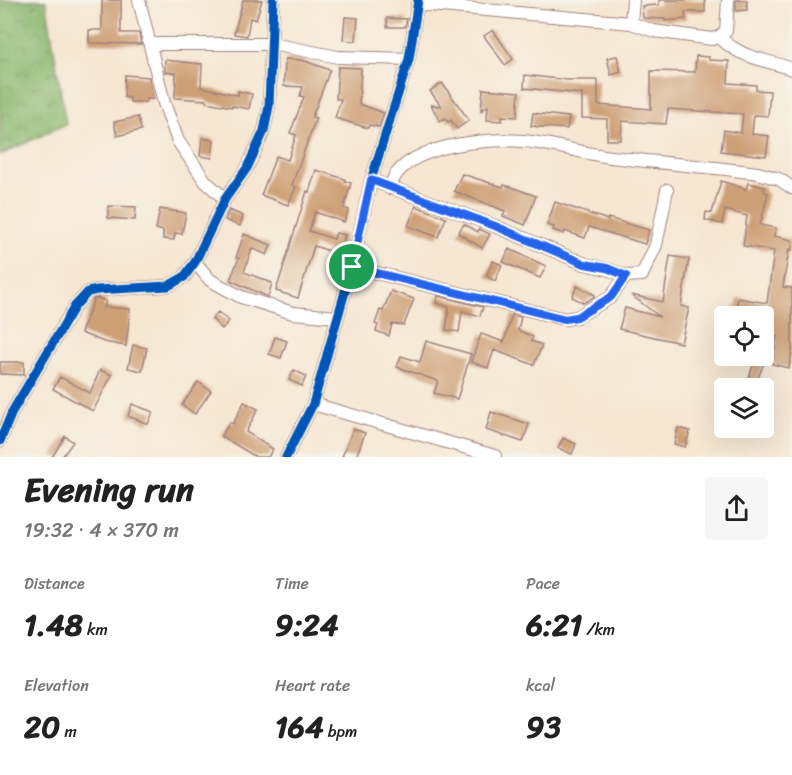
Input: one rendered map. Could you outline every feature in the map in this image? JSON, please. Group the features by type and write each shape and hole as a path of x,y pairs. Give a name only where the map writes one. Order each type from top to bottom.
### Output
{"street":[{"path":"139,0 164,103 178,141 206,182 225,199"},
{"path":"0,441 13,410 75,306 88,292 168,286 184,277 195,261 225,199 247,168 264,131 270,106 273,0"},
{"path":"631,23 633,0"},
{"path":"286,457 313,405 352,267 371,180 409,59 418,2 631,23 663,33 712,39 726,31 728,0"},
{"path":"719,37 732,49 753,59 778,63 792,69"},
{"path":"150,44 272,44 338,57 409,59"},
{"path":"390,188 397,173 409,162 453,146 488,140 524,141 603,156 758,173 779,179 792,188"},
{"path":"371,180 495,226 585,264 607,268 626,276 642,275 656,245 667,190"},
{"path":"195,261 210,280 241,297 293,314 337,317"},
{"path":"352,267 565,319 577,317 611,297 626,276"},
{"path":"313,405 495,456"}],"green space":[{"path":"0,0 46,0 66,124 0,155"}],"building":[{"path":"102,0 121,0 121,33 139,33 141,44 89,43 89,30 102,30"},
{"path":"243,0 262,0 256,20 250,18 247,36 234,34"},
{"path":"659,0 705,0 705,12 685,12 686,19 665,21 665,19 643,18 642,6 659,5"},
{"path":"736,0 747,0 747,10 736,11"},
{"path":"345,17 358,18 356,41 343,40"},
{"path":"387,18 407,19 405,27 387,27"},
{"path":"493,30 513,59 505,65 484,36"},
{"path":"617,56 621,72 611,75 607,58"},
{"path":"696,56 709,57 709,60 729,61 728,83 756,85 756,90 770,91 768,116 754,115 752,134 769,136 766,156 721,151 724,130 741,133 743,114 668,109 666,124 622,121 621,140 607,140 607,119 582,118 582,94 524,88 525,75 568,80 598,80 598,105 651,109 651,71 695,72"},
{"path":"285,59 302,60 330,70 312,117 316,118 292,185 296,187 288,205 261,195 276,156 288,160 296,135 290,133 304,97 300,96 303,87 284,86"},
{"path":"165,60 202,64 201,87 238,95 238,91 252,94 249,109 206,102 206,100 175,98 176,73 165,72"},
{"path":"338,67 361,68 359,104 384,113 379,127 369,125 368,128 335,118 341,99 336,99"},
{"path":"125,75 149,77 153,99 146,99 146,102 130,102 130,98 124,97"},
{"path":"442,83 469,120 457,129 451,120 448,122 445,118 440,121 431,105 441,106 430,91"},
{"path":"483,89 519,92 517,117 502,116 502,121 487,120 488,106 481,111"},
{"path":"533,113 569,117 567,129 531,126"},
{"path":"138,117 141,130 117,136 114,122"},
{"path":"202,138 214,140 212,158 200,156"},
{"path":"316,170 351,183 344,208 349,210 344,222 315,212 309,231 334,239 336,233 345,235 339,254 314,246 298,298 276,291 307,191 309,192"},
{"path":"462,174 536,196 525,225 503,216 505,211 454,191"},
{"path":"721,181 746,189 748,183 765,187 764,192 768,193 760,225 776,228 774,236 792,240 792,250 789,249 783,287 792,288 792,350 789,368 774,364 777,337 774,337 774,306 736,306 738,298 767,303 774,251 743,246 747,216 725,210 722,224 705,220 706,212 712,213"},
{"path":"555,202 608,220 608,218 649,230 645,244 589,227 585,238 565,231 564,234 553,230 554,227 547,225"},
{"path":"108,206 136,207 135,220 108,218"},
{"path":"416,206 446,218 438,237 408,226"},
{"path":"160,209 186,213 182,234 175,233 174,240 163,239 163,231 156,229"},
{"path":"229,210 243,216 240,226 225,220"},
{"path":"464,224 478,232 479,229 490,234 482,248 458,233"},
{"path":"244,234 271,245 267,255 252,248 244,272 272,283 268,297 230,280 239,258 236,258"},
{"path":"509,249 546,266 540,278 503,262"},
{"path":"670,256 689,259 681,306 689,308 681,343 619,329 625,308 660,317 631,295 663,302"},
{"path":"493,261 502,265 495,281 486,276"},
{"path":"577,286 595,295 594,297 584,303 572,297"},
{"path":"391,291 414,299 404,325 392,324 389,336 376,331 378,325 375,324"},
{"path":"438,296 483,307 480,316 462,311 459,332 446,330 449,307 436,303"},
{"path":"94,299 106,301 104,307 130,309 126,346 104,342 81,333"},
{"path":"218,312 229,321 222,329 212,319"},
{"path":"512,315 521,317 518,330 533,337 531,341 542,345 534,365 494,350 488,368 471,362 481,334 504,342"},
{"path":"275,337 287,341 281,358 269,354"},
{"path":"426,341 471,354 457,399 434,393 438,381 397,367 401,356 420,362"},
{"path":"133,345 147,348 142,371 128,368"},
{"path":"0,362 24,362 24,375 0,374"},
{"path":"753,366 763,366 758,378 749,378"},
{"path":"100,370 112,375 93,411 53,389 60,377 90,393"},
{"path":"294,370 306,376 302,386 289,380"},
{"path":"198,382 211,391 195,414 182,405"},
{"path":"244,402 258,409 246,432 273,449 268,457 256,457 221,436 230,422 233,424"},
{"path":"132,404 153,412 148,424 128,416"},
{"path":"491,412 529,424 523,442 486,430"},
{"path":"678,428 690,431 685,447 674,444"},
{"path":"353,429 365,433 356,457 342,457"},
{"path":"65,436 73,442 62,457 52,457"},
{"path":"563,438 576,444 572,454 558,448"}],"cycle path":[{"path":"0,441 13,410 75,306 88,292 168,286 184,277 195,262 225,199 247,168 264,131 269,106 273,0"},
{"path":"286,457 313,404 352,267 371,180 409,59 418,0"}],"route":[{"path":"371,180 495,226 585,264 607,268 626,276 611,297 577,317 565,319 352,267 371,180"}]}
